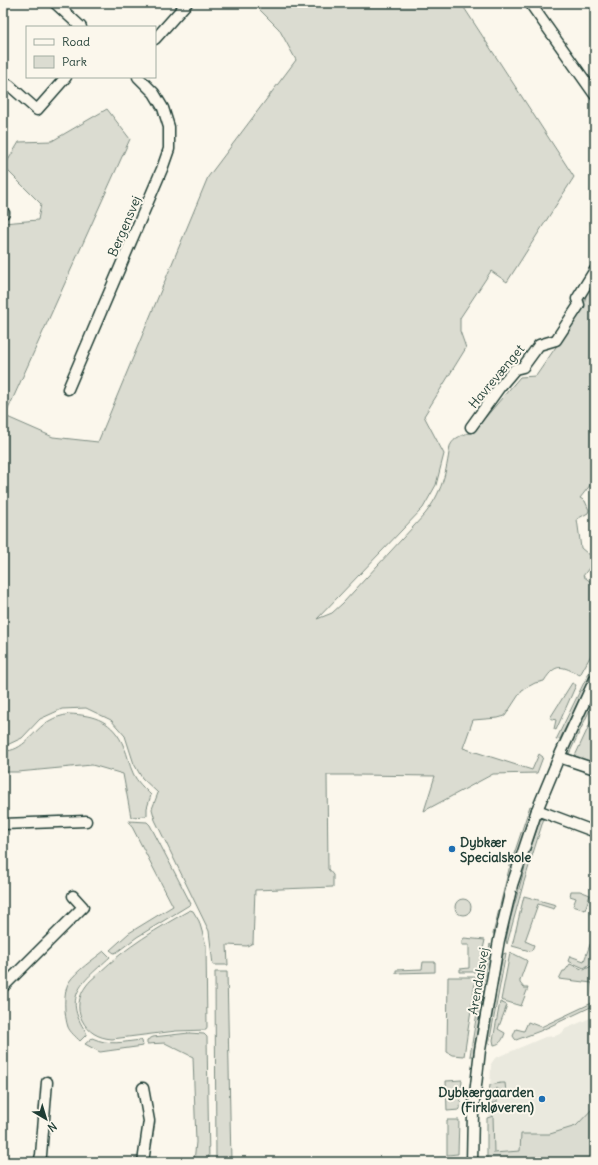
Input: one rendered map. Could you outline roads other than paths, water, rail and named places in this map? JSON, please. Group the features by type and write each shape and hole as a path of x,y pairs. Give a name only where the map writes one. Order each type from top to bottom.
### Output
{"street":[{"path":"56,3 80,26"},
{"path":"156,38 187,3"},
{"path":"530,3 595,95"},
{"path":"9,85 37,110 65,78"},
{"name":"Bergensvej","path":"68,389 162,169 169,149 169,127 163,108 154,93 139,78"},
{"name":"Havrevænget","path":"471,427 499,388 515,369 523,367 539,344 556,340 579,306 577,299 595,270"},
{"name":"Arendalsvej","path":"472,1162 473,1112 478,1062 499,940 512,886 537,810 559,756 595,679"},
{"path":"559,756 595,769"},
{"path":"537,810 595,833"},
{"path":"3,824 86,821"},
{"path":"3,987 83,907 73,896"},
{"path":"39,1162 41,1155 48,1082"},
{"path":"143,1088 149,1121 143,1162"}],"place":[{"name":"Dybkær Specialskole","path":"452,849"},
{"name":"Dybkærgaarden (Firkløveren)","path":"542,1099"}]}
